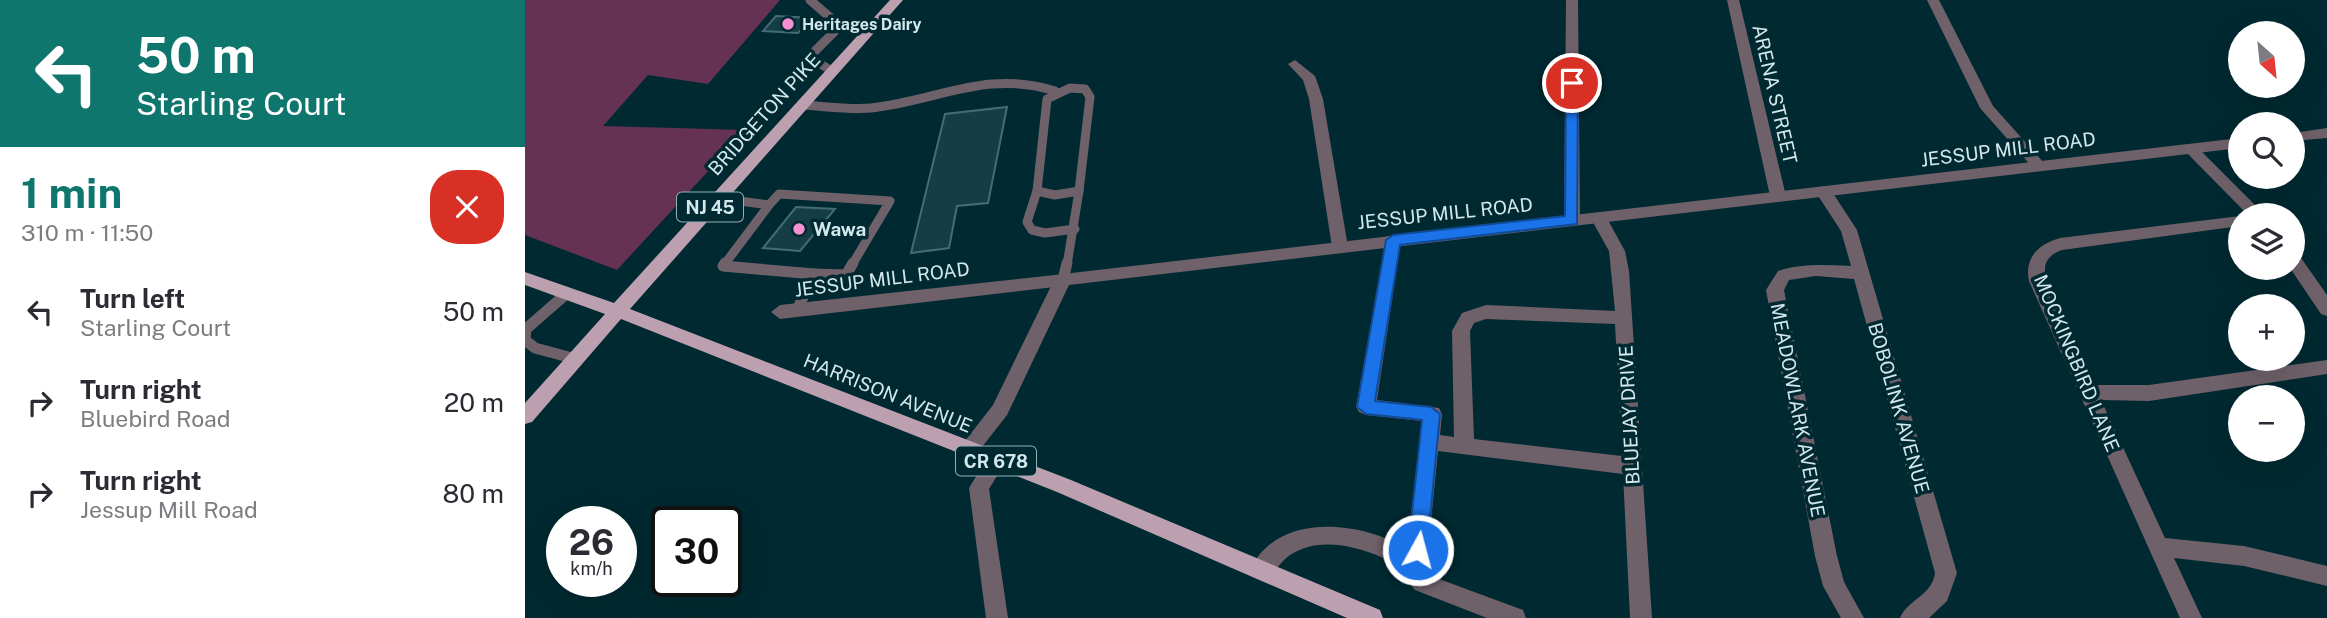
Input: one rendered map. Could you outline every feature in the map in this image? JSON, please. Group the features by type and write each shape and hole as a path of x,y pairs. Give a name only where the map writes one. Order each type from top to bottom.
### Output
{"main road":[{"name":"BRIDGETON PIKE","path":"525,415 872,27 891,2"},
{"name":"CR 678","path":"525,278 618,312"},
{"name":"HARRISON AVENUE","path":"618,312 996,461 1372,618"}],"street":[{"path":"1572,0 1572,220"},
{"name":"ARENA STREET","path":"1734,0 1779,196"},
{"path":"1933,0 1987,107 2039,166"},
{"path":"1295,64 1310,79 1316,99 1341,247"},
{"path":"2305,136 2327,133"},
{"name":"JESSUP MILL ROAD","path":"788,311 2228,144"},
{"path":"2191,149 2245,203"},
{"name":"BOBOLINK AVENUE","path":"1823,191 1849,230 1946,573 1945,585 1940,594 1911,618"},
{"name":"BLUEJAY DRIVE","path":"1598,217 1619,257 1625,318 1641,618"},
{"name":"MOCKINGBIRD LANE","path":"2191,618 2036,274 2036,265 2044,251 2070,242 2228,222"},
{"path":"1393,240 1366,407 1431,414 1463,414"},
{"name":"MEADOWLARK AVENUE","path":"1853,618 1834,586 1826,556 1775,290 1784,275 1797,271 1860,273"},
{"path":"2305,277 2327,309"},
{"path":"968,450 1000,410 1063,280"},
{"path":"1464,445 1461,331 1468,318 1486,312 1625,318"},
{"path":"2088,392 2149,393 2327,367"},
{"path":"1415,574 1431,414"},
{"path":"1429,442 1632,466"},
{"path":"996,461 979,488 997,618"},
{"path":"1261,570 1282,548 1301,539 1322,536 1376,542 1399,555 1405,572 1415,574 1423,583 1511,617"},
{"path":"2159,547 2215,549 2250,555 2327,576"}],"lane":[{"path":"810,0 840,26 872,27"},
{"path":"832,71 809,57 840,26"},
{"path":"801,105 871,108 977,84 1034,81 1055,92"},
{"path":"1063,280 1075,229 1089,93 1078,87 1055,92 1047,99 1037,191 1027,222 1033,230 1045,233 1075,229"},
{"path":"1037,191 1055,195 1079,191"},
{"path":"779,194 890,201 846,275 723,266 769,205 779,194"},
{"path":"717,198 769,205"},
{"path":"788,311 814,274"},
{"path":"566,294 526,329 525,340 535,348 576,359"}],"shaded area":[{"path":"525,0 780,0 708,84 648,75 603,126 746,130 617,270 525,235"}],"building":[{"name":"Heritages Dairy","path":"776,16 812,18 798,33 763,31"},
{"path":"1007,107 988,203 957,206 949,248 911,253 945,114"},
{"name":"Wawa","path":"796,207 835,209 800,251 763,248"}],"place":[{"name":"Heritages Dairy","path":"788,24"},
{"name":"Wawa","path":"799,229"}],"route":[{"path":"1418,550 1431,414 1366,407 1393,240 1572,220 1572,83"}]}
